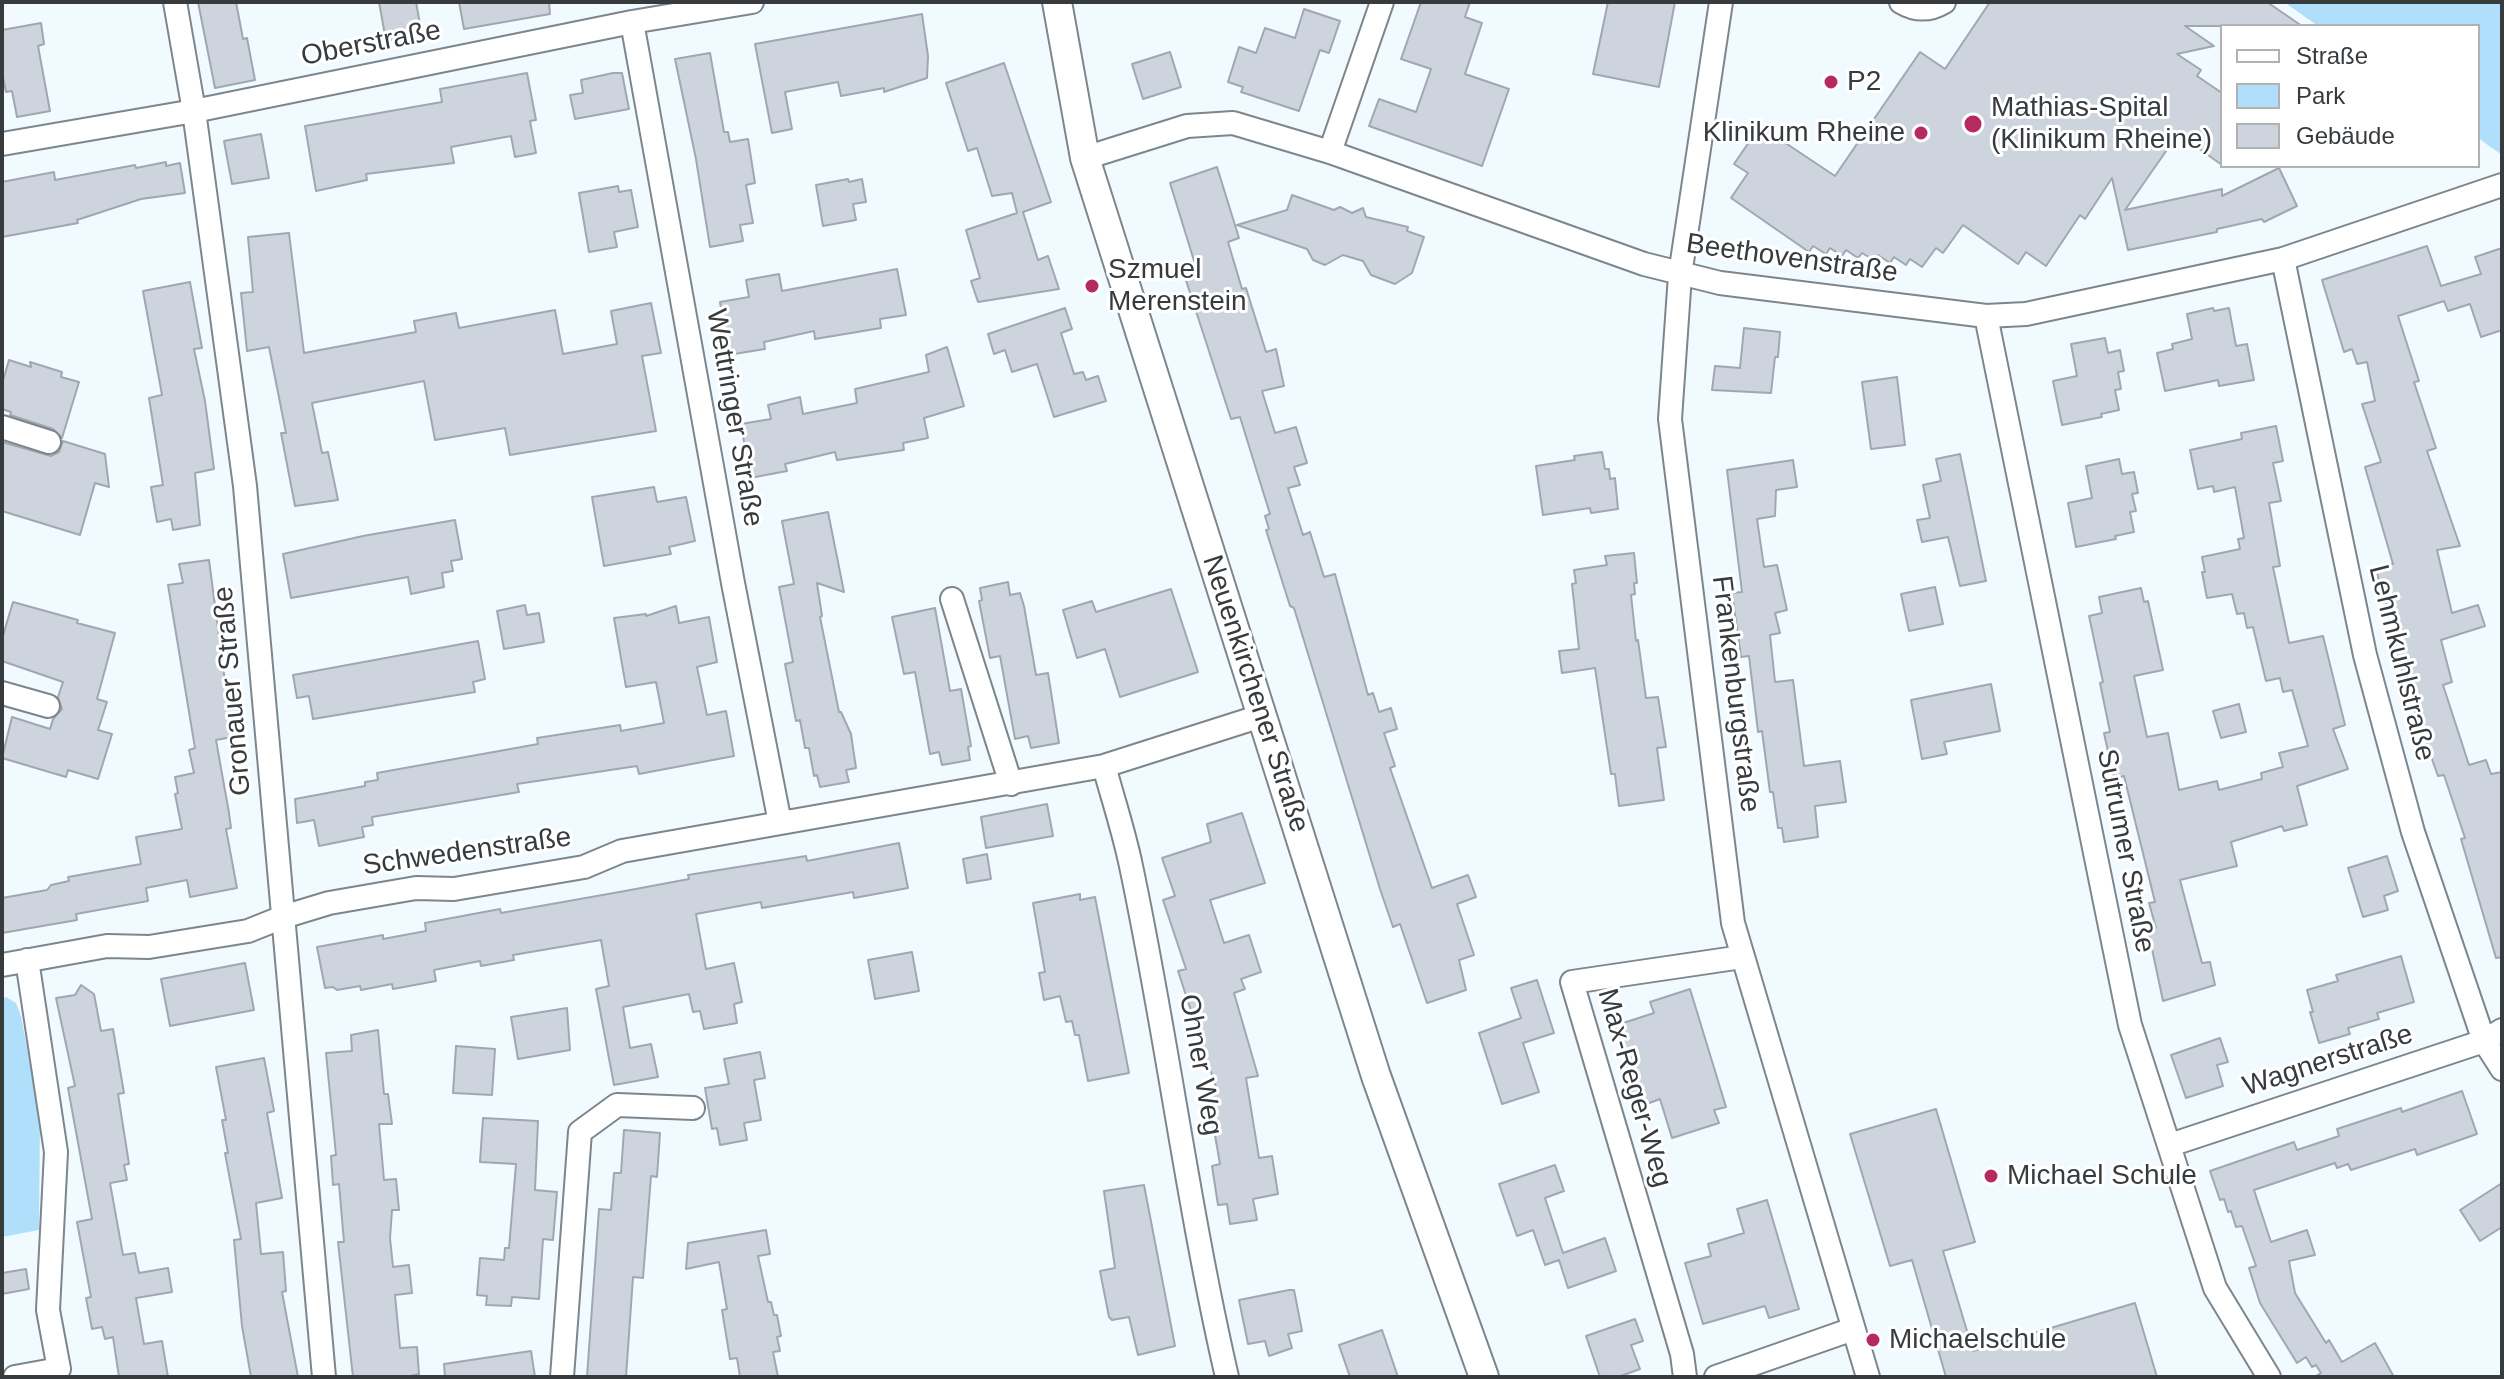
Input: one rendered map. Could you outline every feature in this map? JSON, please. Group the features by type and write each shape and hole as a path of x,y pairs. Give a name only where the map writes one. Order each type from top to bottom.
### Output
{"street":[{"name":"Gronauer Straße","path":"175,2 194,111 245,486 324,1377"},
{"name":"Oberstraße","path":"2,144 194,111 632,22 752,2"},
{"name":"Neuenkirchener Straße","path":"1057,2 1085,158 1376,1076 1484,1377"},
{"path":"1330,152 1382,2"},
{"name":"Frankenburgstraße","path":"1721,2 1680,275 1670,419 1733,923 1868,1377"},
{"path":"1901,2 1917,9 1932,9 1944,2"},
{"name":"Wettringer Straße","path":"632,22 733,583 780,823"},
{"name":"Beethovenstraße","path":"1085,158 1187,126 1233,123 1330,152 1571,240 1680,275 1720,283 1986,316 2026,314 2283,259 2502,185"},
{"name":"Lehmkuhlstraße","path":"2283,259 2365,655 2413,832 2493,1036 2502,1069"},
{"name":"Sutrumer Straße","path":"1986,316 2130,1025 2215,1288 2269,1377"},
{"path":"2,427 49,442"},
{"path":"952,599 1011,784"},
{"path":"2,693 48,706"},
{"name":"Schwedenstraße","path":"2,965 107,946 149,947 248,931 329,903 416,888 454,889 584,867 622,851 1104,766 1261,716"},
{"name":"Ohner Weg","path":"1104,766 1131,863 1227,1377"},
{"name":"Max-Reger-Weg","path":"1685,1377 1682,1354 1572,982 1742,957"},
{"path":"15,1377 59,1369 48,1310 56,1152 27,960"},
{"name":"Wagnerstraße","path":"2170,1145 2493,1036"},
{"path":"562,1377 580,1132 617,1105 693,1108"},
{"path":"1716,1377 1745,1372 1853,1329"}],"green space":[{"path":"2284,2 2502,2 2502,155 2480,139 2480,24 2315,24"},
{"path":"2,998 16,1003 21,1016 40,1118 39,1230 2,1237"}],"building":[{"path":"198,2 236,2 255,80 215,88"},
{"path":"379,2 416,2 422,35 386,41"},
{"path":"459,2 549,2 550,14 464,29"},
{"path":"1421,2 1470,2 1465,17 1482,23 1465,74 1509,89 1482,166 1369,126 1379,99 1416,112 1431,69 1401,59"},
{"path":"1608,2 1675,2 1659,87 1593,74"},
{"path":"1990,2 2267,2 2299,24 2185,26 2214,46 2177,54 2201,70 2197,76 2220,92 2220,164 2178,134 2125,210 2222,189 2222,196 2279,168 2297,206 2264,222 2262,219 2217,229 2217,232 2128,250 2112,178 2085,219 2080,215 2046,266 2026,252 2018,264 1963,225 1943,253 1936,248 1922,267 1910,259 1906,265 1894,257 1890,263 1878,255 1874,260 1862,253 1858,258 1846,250 1842,256 1830,248 1826,254 1813,246 1809,252 1731,198 1748,173 1734,164 1760,126 1835,176 1920,52 1945,69"},
{"path":"1304,9 1340,21 1329,53 1320,50 1299,111 1241,92 1243,87 1228,82 1239,47 1256,53 1265,28 1295,38"},
{"path":"922,14 928,56 927,78 884,92 884,88 841,96 838,82 785,92 792,129 772,133 755,44"},
{"path":"41,23 44,44 38,46 50,111 17,117 12,91 6,92 2,72 2,30"},
{"path":"1170,52 1181,87 1143,99 1132,64"},
{"path":"710,53 724,132 728,132 730,142 748,139 755,183 746,185 753,223 740,225 743,241 710,247 675,59"},
{"path":"1004,63 1051,202 1023,212 1038,260 1048,256 1059,289 978,302 971,281 980,278 966,230 1017,213 1012,193 992,196 977,148 968,151 946,83"},
{"path":"527,73 536,120 530,121 536,153 515,157 511,136 451,147 454,163 366,174 367,180 316,191 305,126 442,102 440,89"},
{"path":"622,73 629,109 575,119 570,95 583,93 581,80"},
{"path":"261,134 269,178 232,184 224,141"},
{"path":"166,162 166,166 180,163 185,193 141,199 77,220 78,223 2,237 2,182 54,172 55,180"},
{"path":"1217,167 1239,238 1228,242 1242,289 1246,288 1266,352 1276,349 1284,386 1262,391 1275,433 1296,427 1307,463 1294,467 1300,485 1288,488 1303,535 1310,532 1324,577 1335,574 1368,695 1373,693 1379,712 1391,708 1397,729 1384,733 1395,766 1390,768 1432,888 1468,875 1476,897 1457,904 1474,955 1459,960 1466,990 1427,1003 1400,924 1393,927 1380,889 1294,608 1290,606 1266,530 1269,529 1265,516 1270,514 1240,417 1231,419 1182,268 1195,264 1170,183"},
{"path":"848,179 849,182 862,179 866,202 853,204 856,220 823,226 816,185"},
{"path":"618,186 619,192 631,190 638,227 614,232 617,247 589,252 579,193"},
{"path":"1292,195 1334,210 1340,207 1352,213 1363,208 1366,217 1408,227 1407,231 1424,237 1412,273 1395,284 1371,275 1363,261 1343,255 1325,265 1313,260 1307,249 1237,225 1287,210"},
{"path":"289,233 304,353 416,332 414,321 456,313 459,328 555,310 563,354 617,344 611,311 651,303 661,353 642,356 656,431 510,455 505,428 435,440 424,381 312,403 322,453 328,452 338,500 295,506 281,433 286,433 269,347 247,351 241,293 253,292 248,237"},
{"path":"2427,246 2441,286 2481,274 2475,257 2502,248 2502,330 2481,337 2470,304 2448,311 2444,301 2398,316 2419,381 2414,382 2436,448 2427,451 2460,546 2437,550 2452,613 2478,605 2485,626 2441,640 2452,682 2443,685 2469,765 2486,760 2491,774 2502,772 2502,957 2496,958 2461,839 2465,838 2444,775 2438,776 2409,695 2386,602 2383,603 2376,567 2393,564 2365,467 2381,462 2362,404 2375,401 2367,362 2357,364 2352,349 2344,352 2322,280"},
{"path":"897,269 906,315 880,319 881,328 815,339 814,331 764,342 765,349 728,355 720,302 749,297 746,280 779,274 782,291"},
{"path":"190,282 202,348 194,349 214,469 195,473 200,525 173,530 171,519 157,522 151,487 163,485 149,398 162,395 143,291"},
{"path":"1065,308 1072,329 1061,333 1074,374 1083,372 1086,380 1098,376 1106,401 1054,417 1037,364 1012,372 1005,350 994,354 988,334"},
{"path":"2213,308 2214,311 2229,308 2236,346 2247,344 2254,380 2219,386 2218,380 2165,391 2157,353 2173,349 2172,344 2192,339 2187,314"},
{"path":"1744,328 1780,332 1771,393 1712,390 1715,366 1740,368"},
{"path":"2105,338 2108,353 2120,350 2124,371 2118,372 2121,389 2115,390 2119,410 2101,414 2102,417 2062,425 2053,381 2077,376 2071,344"},
{"path":"947,347 964,406 924,418 928,438 903,443 904,450 837,460 835,452 785,464 787,471 750,478 741,424 771,419 768,405 800,397 803,414 857,403 855,389 929,372 926,355"},
{"path":"9,360 31,367 30,362 62,372 61,377 79,382 62,438 53,429 10,415 11,412 2,409 2,384"},
{"path":"1897,377 1905,445 1871,449 1862,382"},
{"path":"2276,426 2283,461 2273,463 2281,501 2269,503 2280,566 2273,567 2289,643 2323,636 2345,725 2333,729 2348,769 2297,786 2307,825 2284,831 2282,826 2231,842 2237,866 2180,880 2202,963 2210,962 2215,985 2163,1001 2148,930 2156,928 2149,903 2155,902 2124,776 2114,779 2104,733 2110,732 2100,683 2103,682 2089,616 2102,613 2099,597 2141,588 2144,602 2148,601 2163,670 2134,676 2147,737 2168,733 2179,790 2217,781 2219,790 2262,779 2261,773 2283,767 2279,753 2308,746 2292,690 2283,692 2280,678 2266,681 2253,627 2247,628 2244,613 2237,614 2232,594 2207,598 2202,572 2205,572 2202,557 2240,549 2238,539 2244,538 2235,487 2214,492 2213,486 2198,489 2190,450 2242,439 2241,433"},
{"path":"63,441 105,454 109,487 95,483 80,535 2,511 2,442 51,456 59,452"},
{"path":"1602,452 1610,479 1615,478 1618,509 1591,513 1590,508 1543,515 1536,466"},
{"path":"1960,454 1986,581 1960,586 1948,537 1922,542 1917,520 1930,518 1923,485 1941,481 1936,459"},
{"path":"2119,459 2122,474 2134,472 2138,493 2132,494 2136,511 2130,512 2134,532 2076,547 2068,503 2092,498 2086,466"},
{"path":"1793,460 1797,487 1776,490 1775,516 1757,519 1764,567 1777,565 1787,610 1775,613 1780,633 1770,635 1775,682 1793,680 1804,766 1840,761 1846,802 1815,806 1818,837 1784,842 1782,828 1778,828 1773,792 1770,792 1762,731 1758,732 1749,656 1741,657 1732,593 1742,592 1727,470"},
{"path":"654,487 657,502 686,497 695,541 669,547 671,554 604,566 592,497"},
{"path":"828,512 844,592 817,583 820,617 839,712 851,734 856,768 846,770 849,782 820,787 817,775 814,776 809,748 805,748 800,720 796,721 785,664 793,662 779,587 794,584 782,521"},
{"path":"455,520 462,559 451,561 453,571 442,573 444,587 411,594 408,577 291,598 283,554"},
{"path":"1634,553 1637,583 1634,583 1635,594 1631,595 1636,641 1646,698 1658,697 1666,747 1657,748 1664,800 1619,806 1595,668 1562,673 1559,651 1579,649 1572,584 1576,583 1574,570 1607,565 1605,556"},
{"path":"209,560 225,682 233,681 243,735 216,740 229,813 231,828 226,829 237,888 190,897 187,880 146,888 148,901 76,914 77,920 2,933 2,898 47,890 51,885 69,881 68,877 141,864 136,837 182,829 175,777 194,773 189,750 195,748 168,585 183,583 179,564"},
{"path":"1008,582 1010,595 1020,593 1024,606 1036,675 1048,673 1059,743 1031,748 1028,736 1015,739 1000,656 990,658 979,601 982,600 980,588"},
{"path":"1935,587 1943,624 1909,631 1901,594"},
{"path":"1171,589 1198,672 1120,697 1105,649 1077,658 1063,610 1092,601 1096,612"},
{"path":"13,602 115,633 97,699 107,702 98,730 112,734 98,779 68,770 66,777 2,758 12,717 50,729 53,719 62,709 58,697 63,682 2,661 2,639"},
{"path":"525,605 527,615 539,613 544,642 504,649 497,611"},
{"path":"676,606 679,623 709,617 717,662 697,667 707,715 726,711 734,756 639,774 637,766 517,784 519,792 372,817 373,825 362,827 364,837 319,846 314,820 297,823 295,799 365,786 365,782 378,780 377,773 538,744 537,738 620,725 621,731 664,723 656,682 626,687 614,618 646,616"},
{"path":"935,608 950,691 961,689 971,746 968,747 970,760 942,765 939,752 930,754 915,672 904,674 892,617"},
{"path":"478,641 485,679 473,682 475,692 313,719 309,696 297,698 293,675"},
{"path":"1991,684 2000,731 1944,742 1947,754 1922,759 1911,700"},
{"path":"2239,704 2246,732 2221,738 2213,711"},
{"path":"1047,804 1053,836 986,848 981,817"},
{"path":"1242,813 1265,883 1210,900 1224,943 1249,935 1261,972 1241,979 1245,989 1234,993 1258,1076 1246,1078 1259,1158 1272,1156 1278,1194 1253,1199 1257,1220 1230,1224 1227,1204 1218,1205 1212,1166 1220,1164 1207,1089 1216,1087 1178,971 1186,969 1163,900 1175,896 1162,858 1211,842 1207,824"},
{"path":"899,843 908,888 854,898 853,892 762,908 761,902 696,914 706,969 734,963 742,1002 734,1004 737,1023 704,1029 700,1011 693,1012 689,994 623,1007 630,1048 651,1044 658,1077 614,1085 596,989 609,986 601,940 513,955 514,960 481,966 480,961 434,970 436,981 393,989 392,984 361,990 360,986 337,990 325,988 317,947 426,931 425,923 625,891 689,879 688,875 806,856 807,861"},
{"path":"987,854 991,879 967,883 963,859"},
{"path":"2387,856 2398,891 2384,896 2388,910 2363,917 2348,868"},
{"path":"1080,894 1080,900 1095,897 1129,1073 1088,1081 1079,1035 1075,1035 1072,1021 1066,1022 1060,996 1044,1000 1039,973 1045,972 1033,903"},
{"path":"912,952 919,991 875,999 868,960"},
{"path":"2401,956 2414,1002 2377,1013 2379,1019 2348,1028 2350,1034 2319,1043 2307,990 2338,981 2336,975"},
{"path":"245,963 254,1010 170,1026 161,979"},
{"path":"1537,980 1554,1033 1523,1043 1539,1092 1502,1104 1479,1033 1521,1018 1511,988"},
{"path":"81,985 94,994 101,1031 113,1029 124,1093 118,1094 129,1164 124,1165 127,1180 110,1183 123,1255 135,1253 139,1273 168,1268 172,1292 136,1298 144,1344 162,1341 168,1377 119,1377 113,1337 105,1339 102,1327 92,1329 86,1298 91,1297 77,1222 92,1219 68,1088 75,1086 56,998 75,995"},
{"path":"1690,989 1726,1107 1714,1110 1719,1123 1672,1138 1660,1099 1633,1109 1624,1082 1631,1080 1614,1026 1654,1013 1650,1002"},
{"path":"567,1008 570,1050 518,1059 511,1017"},
{"path":"378,1030 384,1094 388,1094 392,1124 379,1124 384,1180 396,1179 399,1210 392,1210 390,1238 393,1267 409,1265 412,1293 395,1295 400,1348 417,1347 419,1374 406,1377 353,1377 338,1242 344,1242 339,1184 333,1185 331,1156 336,1155 326,1053 352,1051 351,1035"},
{"path":"2220,1038 2228,1062 2217,1065 2223,1086 2186,1098 2171,1055"},
{"path":"456,1046 495,1049 492,1095 453,1093"},
{"path":"760,1052 765,1078 754,1080 761,1120 744,1123 747,1140 720,1145 717,1128 712,1129 705,1088 729,1084 724,1059"},
{"path":"264,1058 274,1111 267,1113 282,1198 256,1203 261,1254 283,1252 286,1291 282,1292 298,1377 251,1377 242,1326 234,1240 241,1239 225,1153 228,1153 222,1120 226,1120 216,1067"},
{"path":"2462,1091 2477,1134 2417,1155 2415,1149 2351,1170 2348,1164 2337,1168 2335,1163 2254,1190 2271,1242 2307,1230 2315,1255 2289,1261 2295,1293 2326,1343 2329,1340 2342,1362 2375,1343 2394,1377 2314,1377 2321,1373 2316,1365 2312,1367 2306,1357 2297,1363 2260,1303 2249,1268 2256,1266 2242,1226 2236,1227 2224,1199 2220,1200 2210,1171 2294,1142 2297,1150 2339,1136 2337,1129 2401,1108 2402,1112"},
{"path":"1936,1109 1975,1242 1943,1251 1973,1351 2135,1303 2157,1377 1946,1377 1912,1260 1890,1266 1850,1134"},
{"path":"483,1118 538,1121 535,1190 557,1192 553,1240 543,1239 539,1299 512,1297 511,1306 486,1305 487,1296 477,1295 480,1258 504,1260 505,1248 509,1248 516,1164 480,1162"},
{"path":"624,1130 660,1133 657,1177 651,1176 643,1278 633,1277 626,1377 587,1377 599,1209 611,1210 614,1173 621,1173"},
{"path":"1555,1165 1564,1191 1545,1198 1563,1253 1605,1238 1616,1271 1568,1288 1559,1260 1545,1265 1533,1230 1517,1236 1499,1184"},
{"path":"2502,1183 2502,1227 2480,1241 2460,1210"},
{"path":"1144,1185 1175,1346 1138,1355 1129,1317 1112,1320 1109,1317 1100,1271 1115,1268 1104,1191"},
{"path":"1767,1200 1799,1309 1769,1318 1765,1306 1703,1324 1685,1263 1711,1256 1708,1244 1744,1233 1737,1209"},
{"path":"766,1230 770,1254 758,1256 768,1302 771,1302 774,1315 777,1315 781,1336 777,1337 780,1351 773,1352 778,1377 740,1377 737,1358 730,1359 722,1310 727,1309 719,1262 686,1269 688,1243"},
{"path":"26,1269 29,1289 2,1294 2,1273"},
{"path":"1294,1290 1302,1331 1288,1334 1292,1348 1269,1356 1265,1341 1248,1344 1239,1300"},
{"path":"1635,1319 1643,1341 1631,1345 1640,1369 1618,1377 1600,1377 1586,1336"},
{"path":"1382,1330 1398,1377 1350,1377 1339,1345"},
{"path":"531,1351 535,1377 445,1377 444,1364"}],"place":[{"name":"P2","path":"1831,82"},
{"name":"Mathias-Spital (Klinikum Rheine)","path":"1973,124"},
{"name":"Klinikum Rheine","path":"1921,133"},
{"name":"Szmuel Merenstein","path":"1092,286"},
{"name":"Michael Schule","path":"1991,1176"},
{"name":"Michaelschule","path":"1873,1340"}]}
